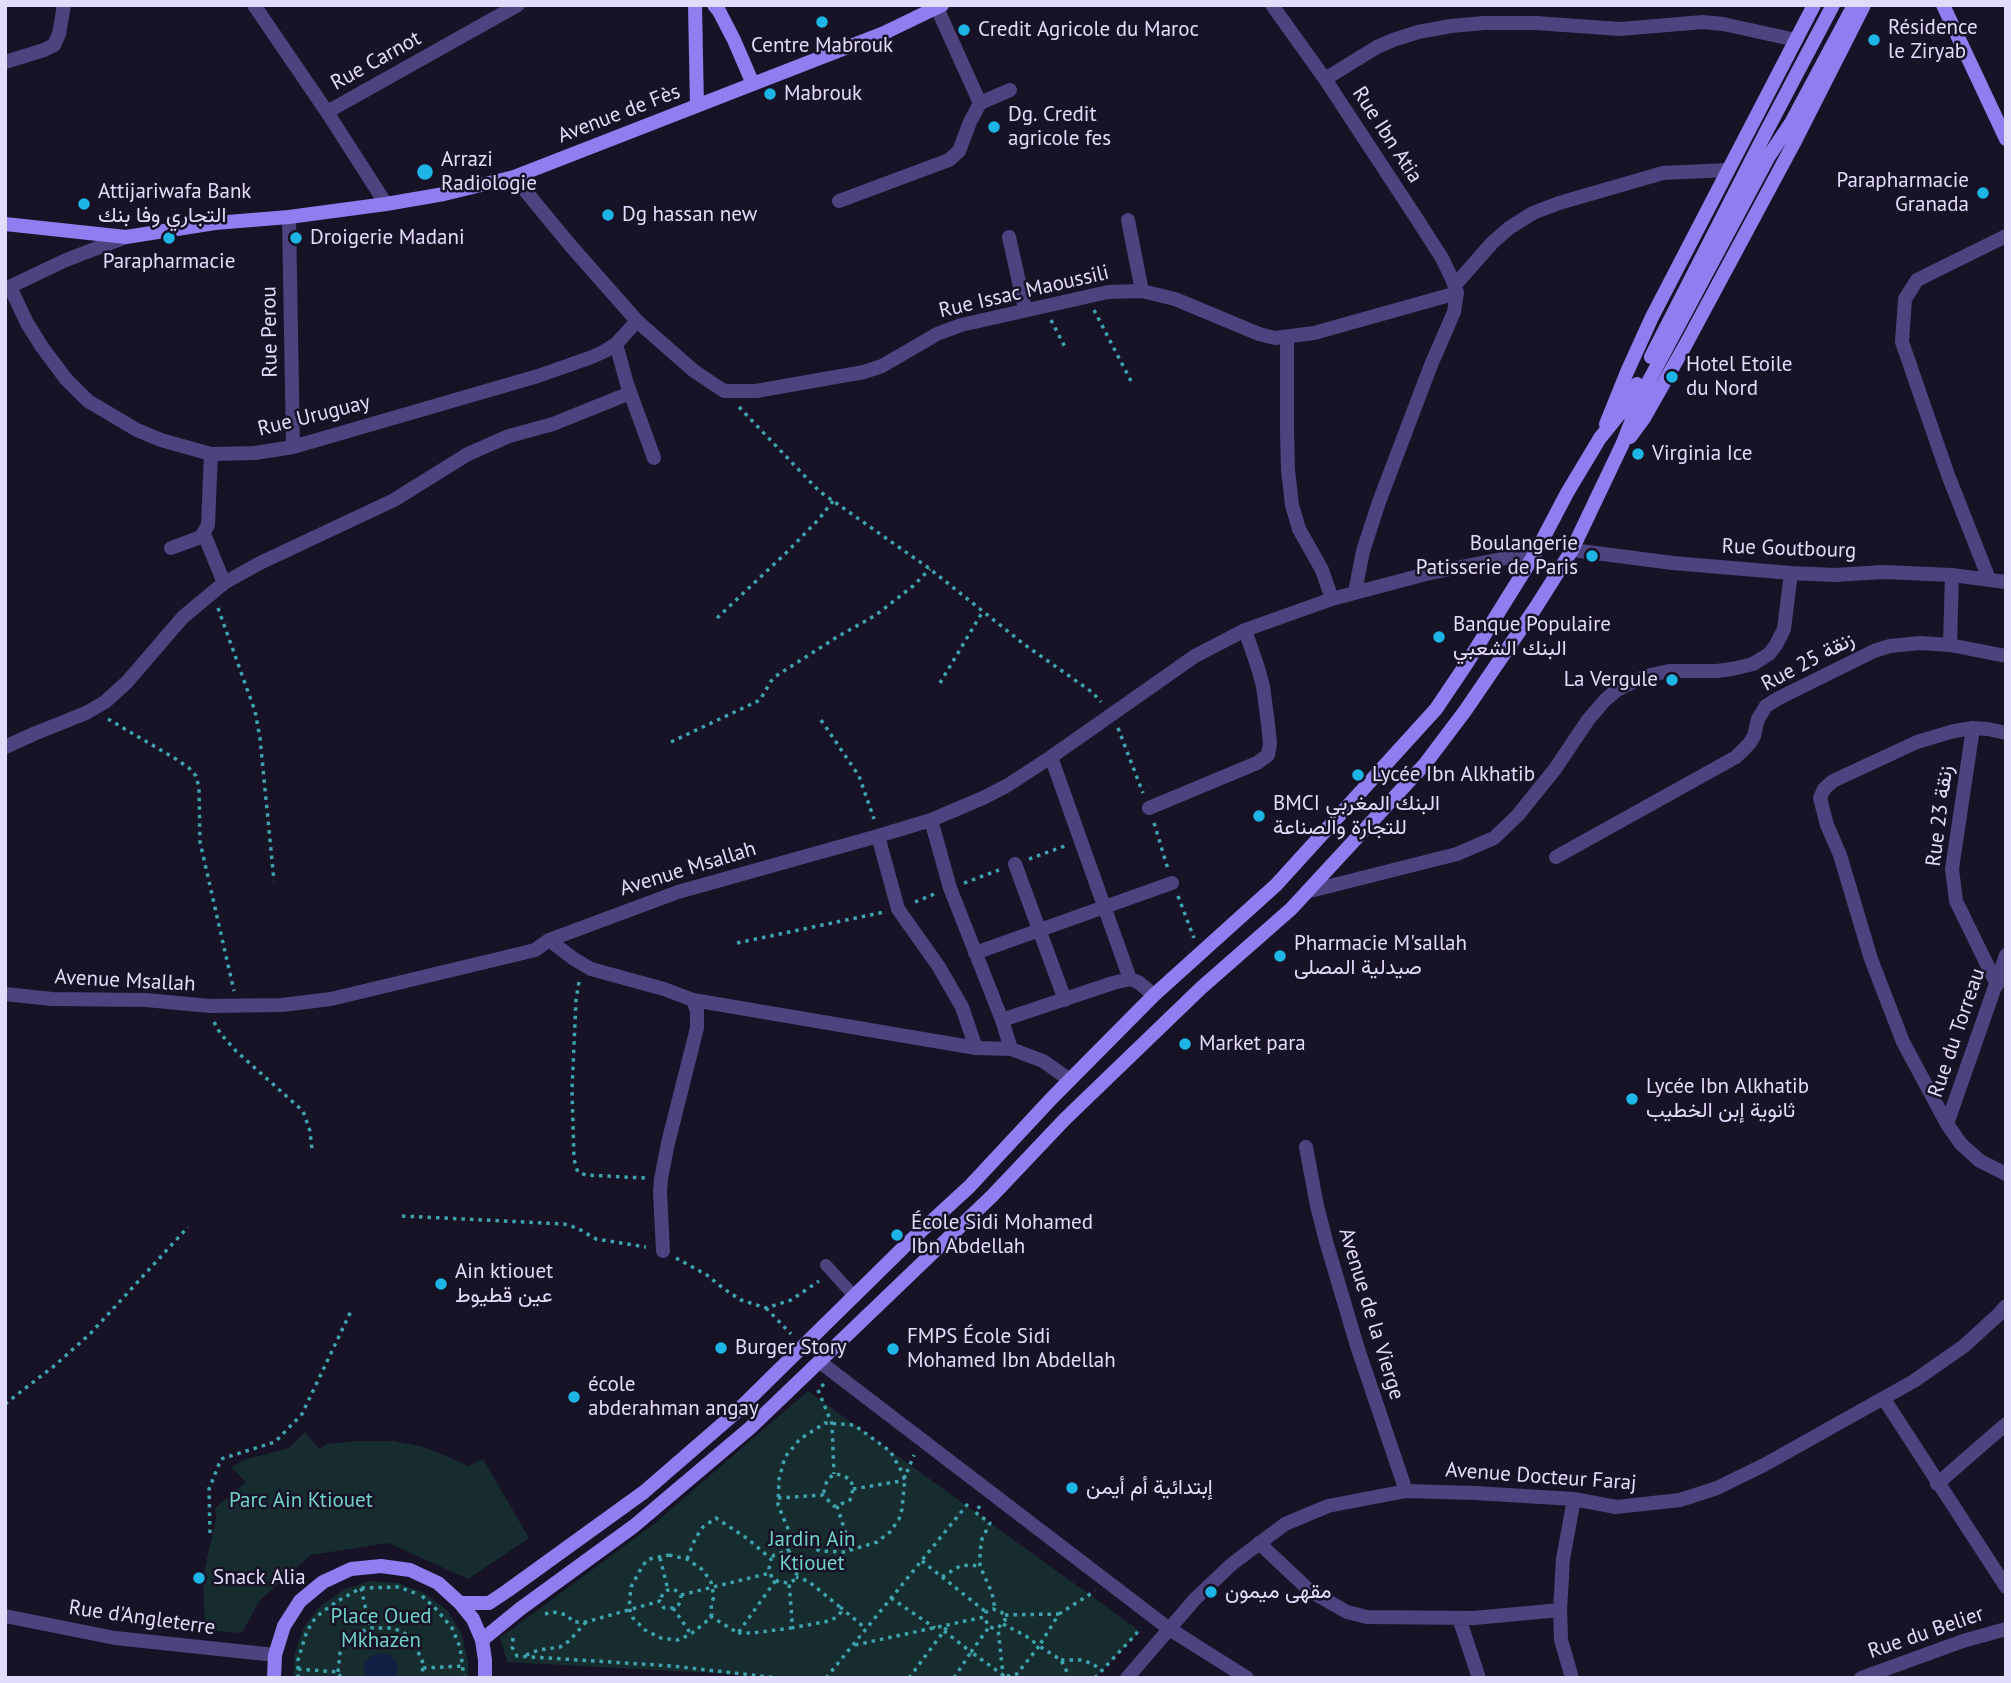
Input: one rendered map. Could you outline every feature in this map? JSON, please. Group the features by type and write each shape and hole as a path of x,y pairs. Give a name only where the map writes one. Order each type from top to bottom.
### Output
{"main road":[{"path":"695,5 697,106"},
{"path":"714,5 734,40 753,84"},
{"path":"1600,439 1652,317 1814,5"},
{"path":"460,1603 489,1603 644,1493 734,1414 909,1242 969,1187 1154,995 1276,886 1436,709 1536,552 1567,493 1600,439 1634,391 1833,5"},
{"path":"482,1640 634,1526 750,1428 992,1196 1084,1100 1201,988 1310,891 1425,764 1501,659 1572,550 1622,446 1648,382 1769,156 1791,122 1854,5"},
{"path":"1622,446 1644,418 1686,344 1794,143 1864,5"},
{"path":"1943,5 2006,139"},
{"name":"Avenue de Fès","path":"5,224 126,237 215,223 289,217 386,204 444,194 514,177 884,33 940,6"},
{"path":"274,1678 275,1655 284,1626 300,1601 323,1582 351,1569 381,1566 410,1570 438,1583 460,1603 472,1619 482,1640 485,1678"}],"street":[{"path":"5,62 44,50 54,44 59,34 64,5"},
{"path":"254,5 386,204"},
{"name":"Rue Carnot","path":"327,112 518,5"},
{"name":"Rue Ibn Atia","path":"1272,5 1325,79 1442,258 1456,289"},
{"path":"940,6 980,103"},
{"path":"1325,79 1393,40 1418,32 1484,23 1536,23 1620,29 1703,22 1796,40"},
{"path":"839,201 949,160 959,151 980,103 1010,90"},
{"path":"1355,592 1363,551 1379,502 1454,312 1456,289 1492,243 1509,228 1559,203 1662,173 1727,170"},
{"path":"514,177 638,321 694,371 724,391"},
{"name":"Rue Perou","path":"289,217 293,447"},
{"path":"1128,220 1142,291"},
{"path":"1989,579 1948,475 1902,342 1905,299 1917,280 2006,236"},
{"path":"7,288 66,260 126,237"},
{"path":"1009,237 1025,309"},
{"name":"Rue Uruguay","path":"7,288 42,347 66,379 88,401 136,430 211,454 255,453 293,447 538,376 592,357 616,344 638,321"},
{"name":"Rue Issac Maoussili","path":"724,391 756,391 864,372 889,362 937,334 961,325 1025,309 1126,290 1175,299 1259,334 1287,338 1314,333 1456,289"},
{"path":"1287,338 1288,470 1292,505 1299,529 1322,570 1332,598 1426,574 1536,552"},
{"path":"616,344 630,393 654,458"},
{"path":"5,747 92,710 119,690 183,617 225,583 394,500 468,454 509,436 597,408 630,393"},
{"path":"171,548 204,534 210,519 211,454"},
{"path":"204,534 225,583"},
{"name":"Rue Goutbourg","path":"1572,550 1673,563 1791,573 1835,575 1883,572 1952,575 2006,582"},
{"path":"1310,891 1457,854 1494,838 1518,815 1555,769 1588,720 1617,690 1646,676 1669,671 1732,669 1753,664 1769,654 1784,629 1791,573"},
{"path":"1950,645 1952,575"},
{"name":"Avenue Msallah","path":"5,994 52,999 146,1000 210,1006 282,1005 331,999 535,950 549,940 678,892 931,820 983,798 1051,757 1195,656 1245,630 1332,598"},
{"path":"1149,808 1257,763 1268,755 1270,743 1265,698 1245,630"},
{"name":"Rue 25 زنقة","path":"1556,857 1736,757 1754,736 1761,711 1779,698 1862,657 1890,646 1913,643 1950,645 2006,656"},
{"path":"2006,733 1973,728 1917,742 1833,781 1820,798 1871,959 1915,1065 1961,1144 1980,1161 2006,1174"},
{"name":"Rue 23 زنقة","path":"1973,728 1952,869 1956,901 1997,985"},
{"path":"1051,757 1130,979"},
{"path":"931,820 950,888 1011,1049"},
{"path":"878,836 898,909 939,967 962,1007 976,1048"},
{"path":"1015,864 1065,1000"},
{"path":"975,953 1172,883"},
{"path":"549,940 591,969 693,1000 976,1048 1011,1049 1043,1061 1070,1080"},
{"name":"Rue du Torreau","path":"1947,1124 2006,956"},
{"path":"1002,1020 1130,979 1154,995"},
{"path":"663,1251 661,1179 697,1028 697,1011 693,1000"},
{"name":"Avenue de la Vierge","path":"1306,1147 1326,1241 1357,1346 1406,1491"},
{"name":"Avenue Docteur Faraj","path":"1127,1678 1168,1628 1233,1564 1286,1524 1328,1506 1406,1491 1574,1499 1616,1507 1680,1500 1764,1465 1884,1399 1964,1346 2006,1306"},
{"path":"820,1362 835,1382 1168,1628 1247,1678"},
{"path":"1884,1399 2006,1587"},
{"path":"1937,1484 2006,1424"},
{"path":"1572,1678 1561,1640 1560,1609 1563,1559 1574,1499"},
{"path":"1259,1543 1310,1591 1347,1612 1367,1617 1497,1617 1560,1609"},
{"name":"Rue d'Angleterre","path":"5,1616 115,1638 275,1655"},
{"path":"1459,1618 1479,1678"},
{"name":"Rue du Belier","path":"1861,1678 1963,1641 2006,1629"}],"lane":[{"path":"826,1265 855,1297"}],"path":[{"path":"1087,296 1132,383"},
{"path":"1043,306 1066,349"},
{"path":"724,391 819,491 930,569 1025,645 1092,692 1113,714 1149,808 1172,883 1200,953"},
{"path":"717,618 787,552 833,501"},
{"path":"671,742 760,700 776,676 876,615 930,569"},
{"path":"210,594 255,711 274,881"},
{"path":"940,683 983,611"},
{"path":"92,710 176,759 196,776 199,788 200,842 238,1007"},
{"path":"821,720 859,776 878,836"},
{"path":"582,964 576,1000 573,1077 576,1167 578,1172 586,1175 661,1179"},
{"path":"210,1006 217,1028 226,1042 304,1113 312,1150"},
{"path":"5,1404 90,1334 188,1227"},
{"path":"766,1308 803,1347"},
{"path":"210,1533 209,1489 222,1459 275,1442 302,1414 352,1309"},
{"path":"818,1390 835,1382"},
{"path":"808,1391 818,1390 835,1382"},
{"path":"818,1390 832,1423 834,1474"},
{"path":"794,1543 778,1505 779,1479 789,1450 816,1427 825,1423 854,1425 890,1451 905,1477"},
{"path":"794,1543 820,1551 844,1552 877,1542 890,1532 899,1519 905,1477 914,1453 922,1459"},
{"path":"778,1498 823,1495 837,1506 850,1500 853,1489 850,1480 834,1474 827,1480 823,1495"},
{"path":"853,1489 901,1481 905,1477"},
{"path":"826,1678 973,1498 964,1492"},
{"path":"988,1507 981,1503 975,1512 990,1522 982,1539 980,1552 981,1566 992,1593 995,1609 1004,1615 1059,1614 1101,1586"},
{"path":"837,1506 851,1550"},
{"path":"687,1559 703,1527 716,1518 748,1539 771,1559"},
{"path":"789,1583 772,1578 771,1559 774,1555 787,1551 794,1543"},
{"path":"787,1551 798,1561 796,1576 789,1583 791,1628"},
{"path":"668,1555 687,1559 703,1570 711,1581 714,1597 710,1616 703,1626 678,1640 661,1638 638,1625 633,1618 630,1610 631,1587 649,1559 668,1555"},
{"path":"660,1557 668,1590"},
{"path":"921,1561 985,1615 989,1627"},
{"path":"942,1577 960,1566 981,1566"},
{"path":"681,1595 770,1573"},
{"path":"796,1576 808,1581 866,1628"},
{"path":"738,1633 776,1580"},
{"path":"298,1678 298,1660 303,1643 312,1622 321,1612 361,1588 398,1587 423,1596 452,1628 460,1647 464,1678"},
{"path":"361,1588 370,1628"},
{"path":"674,1589 681,1595 677,1607 664,1608 660,1601 663,1593 668,1590 674,1589"},
{"path":"891,1598 935,1628"},
{"path":"541,1615 553,1612 567,1615 573,1622 586,1622 660,1601"},
{"path":"710,1616 738,1633 829,1622 841,1612 840,1607"},
{"path":"673,1608 691,1634"},
{"path":"853,1645 948,1625 985,1615 995,1609"},
{"path":"944,1631 1003,1675 1009,1676 1017,1674 1059,1614"},
{"path":"989,1627 998,1628 1003,1624 1004,1615"},
{"path":"521,1656 561,1647 586,1622"},
{"path":"1003,1624 1061,1660 1082,1660 1102,1671"},
{"path":"1095,1678 1142,1624"},
{"path":"909,1678 948,1625"},
{"path":"954,1678 989,1627"},
{"path":"341,1678 337,1665 346,1643 370,1628 391,1628 412,1638 423,1663 422,1678"},
{"path":"998,1628 1003,1675"},
{"path":"513,1636 512,1647 516,1656 672,1666 778,1678"},
{"path":"1061,1660 1070,1678"},
{"path":"423,1668 464,1666"},
{"path":"298,1669 338,1672"}],"green space":[{"name":"Jardin Ain Ktiouet","path":"808,1391 1140,1631 1095,1678 804,1678 507,1662 500,1638 655,1523"},
{"name":"Parc Ain Ktiouet","path":"305,1432 319,1449 327,1444 393,1441 424,1447 469,1466 483,1459 529,1538 468,1579 388,1543 311,1555 260,1600 242,1633 205,1630 203,1577 216,1518 215,1508 246,1482 231,1467 247,1459 289,1448"},
{"name":"Place Oued Mkhazen","path":"370,1581 398,1583 424,1593 447,1610 462,1634 468,1662 468,1678 293,1678 295,1652 304,1627 320,1606 345,1589"}],"water":[{"path":"379,1653 390,1655 395,1661 398,1669 395,1678 367,1678 364,1667 366,1662"}],"place":[{"name":"Centre Mabrouk","path":"822,22"},
{"name":"Credit Agricole du Maroc","path":"964,30"},
{"name":"Résidence le Ziryab","path":"1874,40"},
{"name":"Mabrouk","path":"770,94"},
{"name":"Dg. Credit agricole fes","path":"994,127"},
{"name":"Arrazi Radiologie","path":"425,172"},
{"name":"Parapharmacie Granada","path":"1983,193"},
{"name":"Attijariwafa Bank التجاري وفا بنك","path":"84,204"},
{"name":"Dg hassan new","path":"608,215"},
{"name":"Parapharmacie","path":"169,238"},
{"name":"Droigerie Madani","path":"296,238"},
{"name":"Hotel Etoile du Nord","path":"1672,377"},
{"name":"Virginia Ice","path":"1638,454"},
{"name":"Boulangerie Patisserie de Paris","path":"1592,556"},
{"name":"Banque Populaire البنك الشعبي","path":"1439,637"},
{"name":"La Vergule","path":"1672,680"},
{"name":"Lycée Ibn Alkhatib","path":"1358,775"},
{"name":"BMCI البنك المغربي للتجارة والصناعة","path":"1259,816"},
{"name":"Pharmacie M'sallah صيدلية المصلى","path":"1280,956"},
{"name":"Market para","path":"1185,1044"},
{"name":"Lycée Ibn Alkhatib ثانوية إبن الخطيب","path":"1632,1099"},
{"name":"École Sidi Mohamed Ibn Abdellah","path":"897,1235"},
{"name":"Ain ktiouet عين قطيوط","path":"441,1284"},
{"name":"Burger Story","path":"721,1348"},
{"name":"FMPS École Sidi Mohamed Ibn Abdellah","path":"893,1349"},
{"name":"école abderahman angay","path":"574,1397"},
{"name":"إبتدائية أم أيمن","path":"1072,1488"},
{"name":"Snack Alia","path":"199,1578"},
{"name":"مقهى ميمون","path":"1211,1592"}]}
